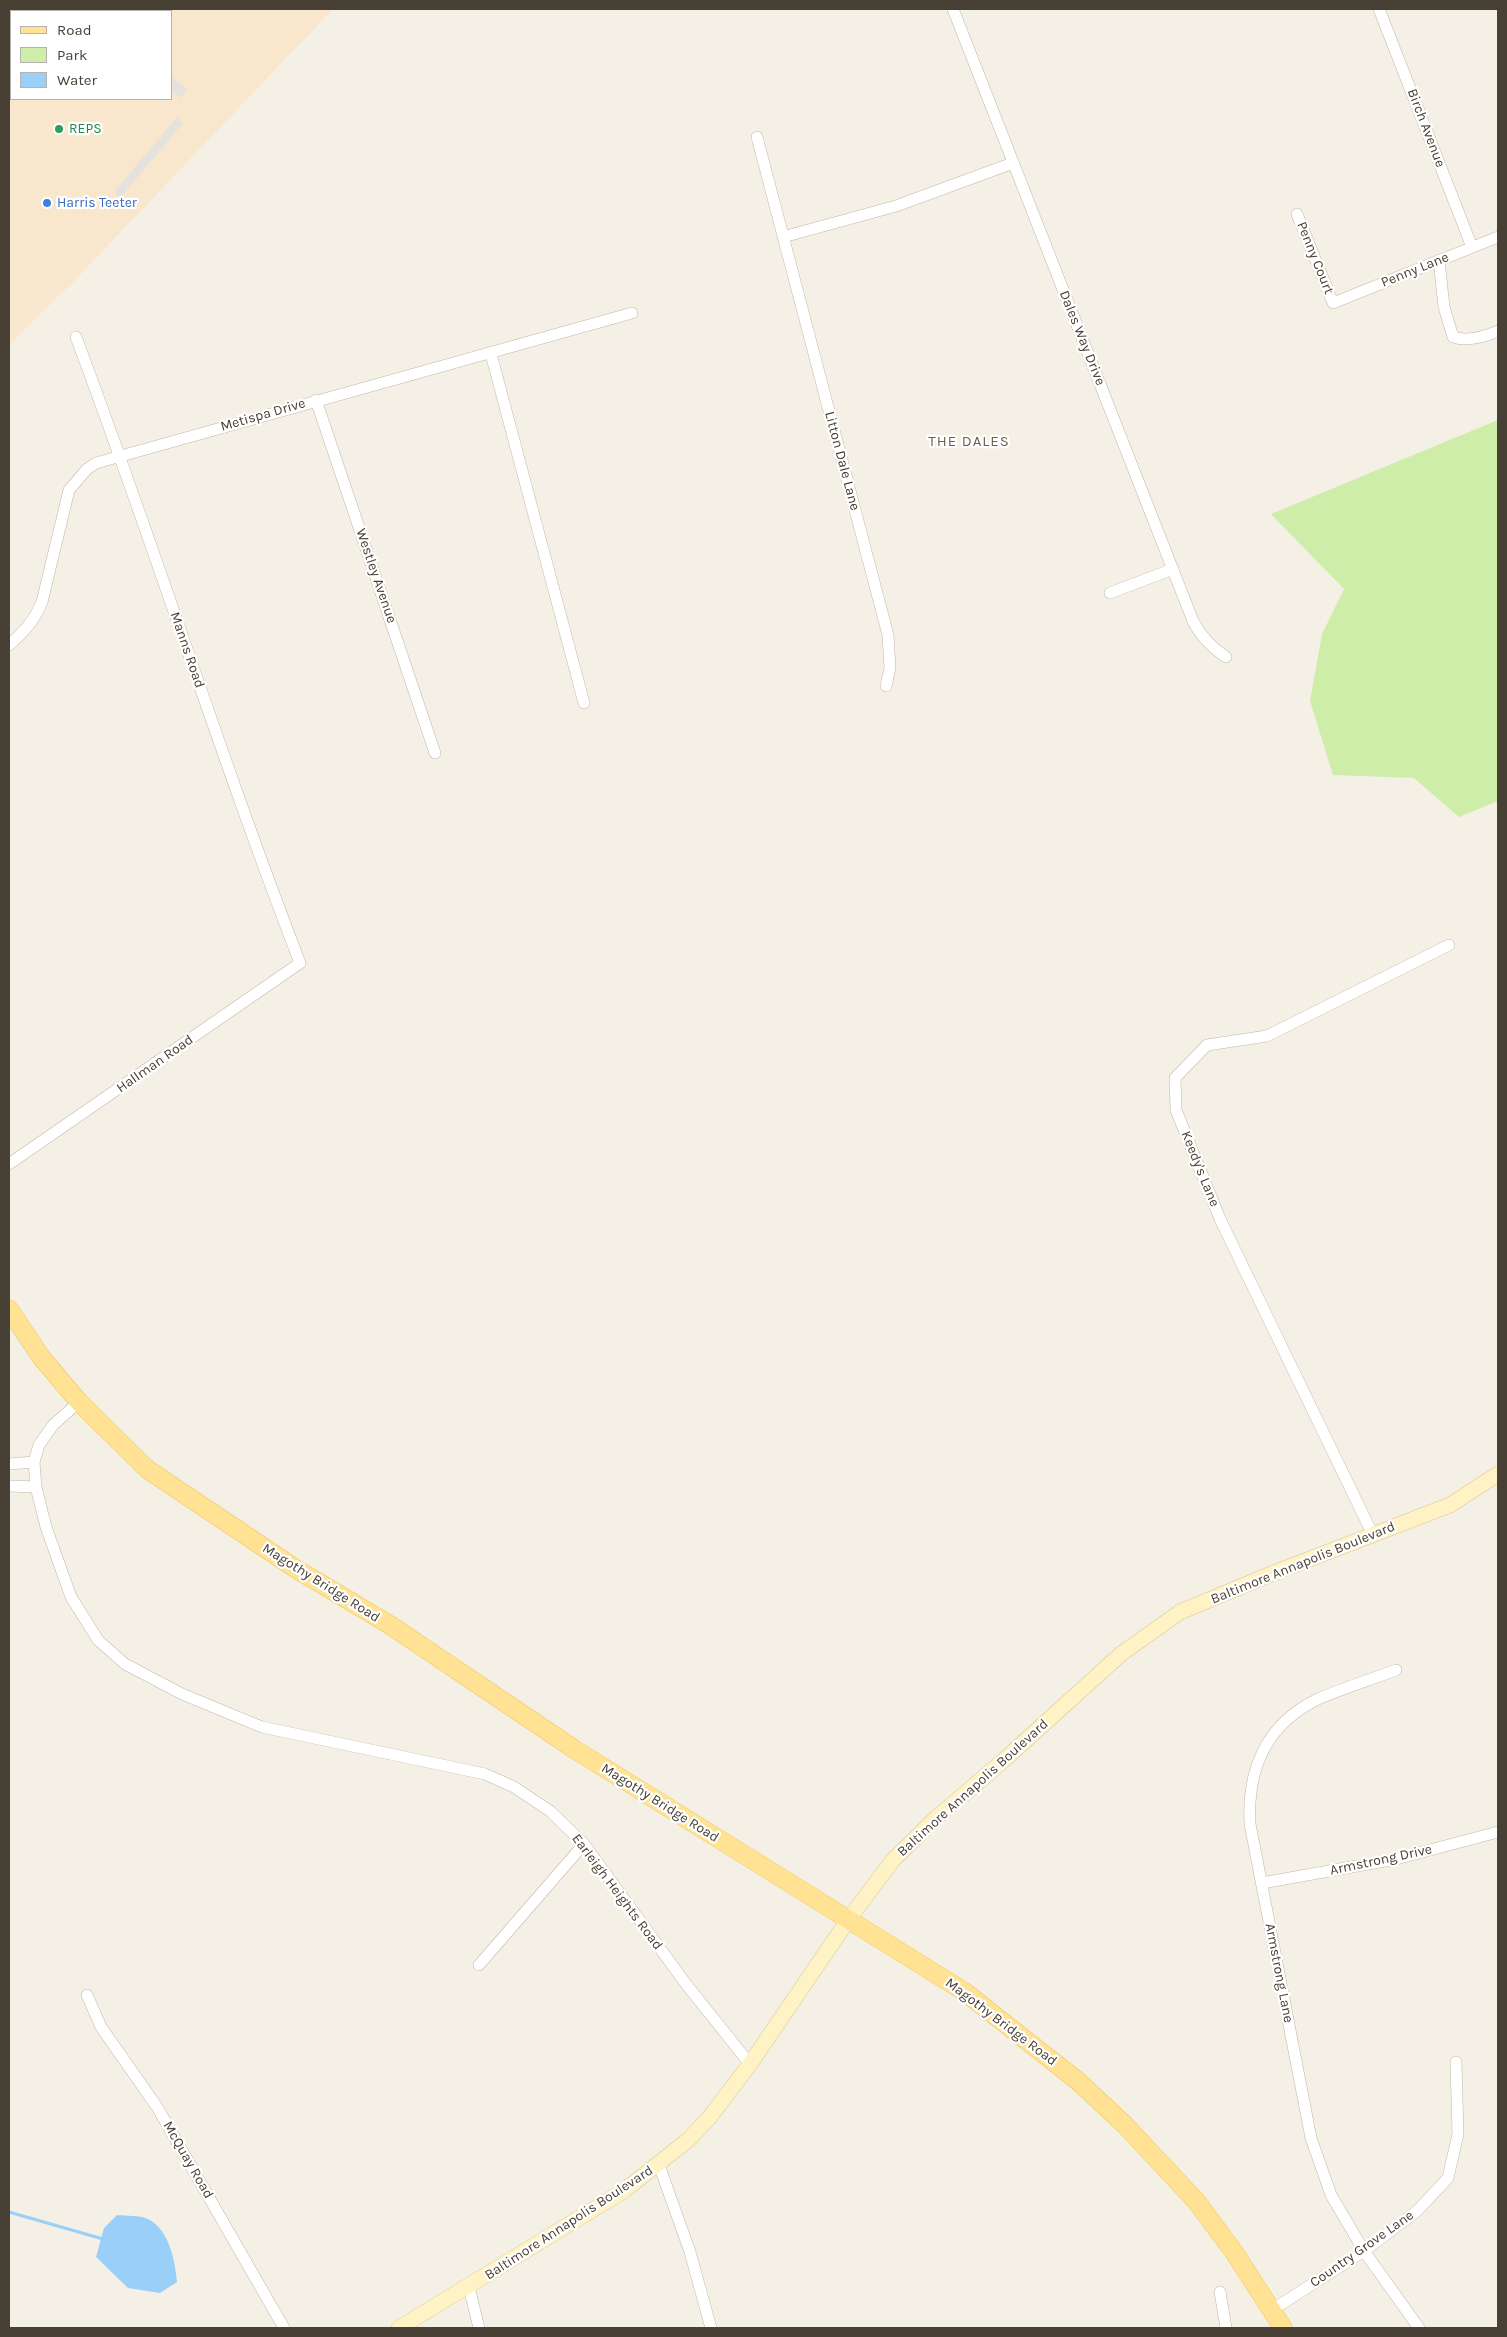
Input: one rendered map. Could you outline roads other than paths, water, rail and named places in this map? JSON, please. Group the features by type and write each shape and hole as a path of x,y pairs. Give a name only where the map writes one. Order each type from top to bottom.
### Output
{"main road":[{"name":"Magothy Bridge Road","path":"9,1309 41,1357 79,1402 147,1469 296,1569 390,1625 574,1750 965,1992 1079,2082 1125,2125 1196,2201 1234,2252 1284,2328"},
{"name":"Baltimore Annapolis Boulevard","path":"399,2328 625,2190 659,2165 688,2140 709,2118 750,2064 848,1920 893,1860 936,1818 1004,1760 1121,1654 1180,1612 1276,1572 1450,1505 1498,1474"}],"street":[{"name":"Dales Way Drive","path":"953,9 1200,634 1210,646 1226,657"},
{"name":"Birch Avenue","path":"1379,9 1472,248"},
{"name":"Litton Dale Lane","path":"757,137 888,635 890,668 886,686"},
{"path":"783,237 896,206 1013,162"},
{"name":"Penny Court","path":"1297,214 1333,303"},
{"name":"Penny Lane","path":"1333,303 1498,237"},
{"path":"1439,260 1444,307 1453,337 1461,340 1472,339 1498,331"},
{"name":"Metispa Drive","path":"9,645 36,616 42,602 69,490 87,469 96,463 316,400 491,354 632,314"},
{"name":"Manns Road","path":"76,337 120,455 255,846 300,963"},
{"path":"491,354 584,703"},
{"name":"Westley Avenue","path":"316,400 435,752"},
{"path":"1110,593 1173,569"},
{"name":"Keedy's Lane","path":"1373,1535 1220,1220 1176,1110 1175,1078 1207,1045 1267,1036 1450,945"},
{"name":"Hallman Road","path":"9,1164 300,963"},
{"path":"9,1464 34,1462 39,1446 54,1425 79,1402"},
{"name":"Earleigh Heights Road","path":"34,1462 36,1487 46,1527 71,1597 98,1640 125,1664 182,1694 262,1727 485,1774 514,1788 550,1810 584,1844 686,1984 750,2064"},
{"path":"9,1486 36,1487"},
{"name":"Armstrong Lane","path":"1396,1670 1308,1704 1282,1725 1267,1744 1254,1769 1249,1805 1250,1824 1311,2138 1331,2195 1364,2250 1419,2328"},
{"name":"Armstrong Drive","path":"1262,1883 1396,1860 1498,1832"},
{"path":"479,1965 584,1844"},
{"name":"McQuay Road","path":"87,1995 101,2027 157,2107 284,2328"},
{"name":"Country Grove Lane","path":"1272,2310 1364,2250 1417,2211 1448,2178 1458,2134 1456,2062"},
{"path":"659,2165 690,2252 711,2328"},
{"path":"469,2287 479,2328"},
{"path":"1220,2292 1226,2328"}],"water":[{"path":"117,2215 137,2216 148,2219 162,2231 173,2256 177,2282 160,2293 128,2288 96,2257 104,2228"}],"waterway":[{"path":"9,2212 103,2239"}],"place":[{"name":"REPS","path":"59,129"},
{"name":"Harris Teeter","path":"47,203"}],"district":[{"name":"THE DALES","path":"969,442"}]}
